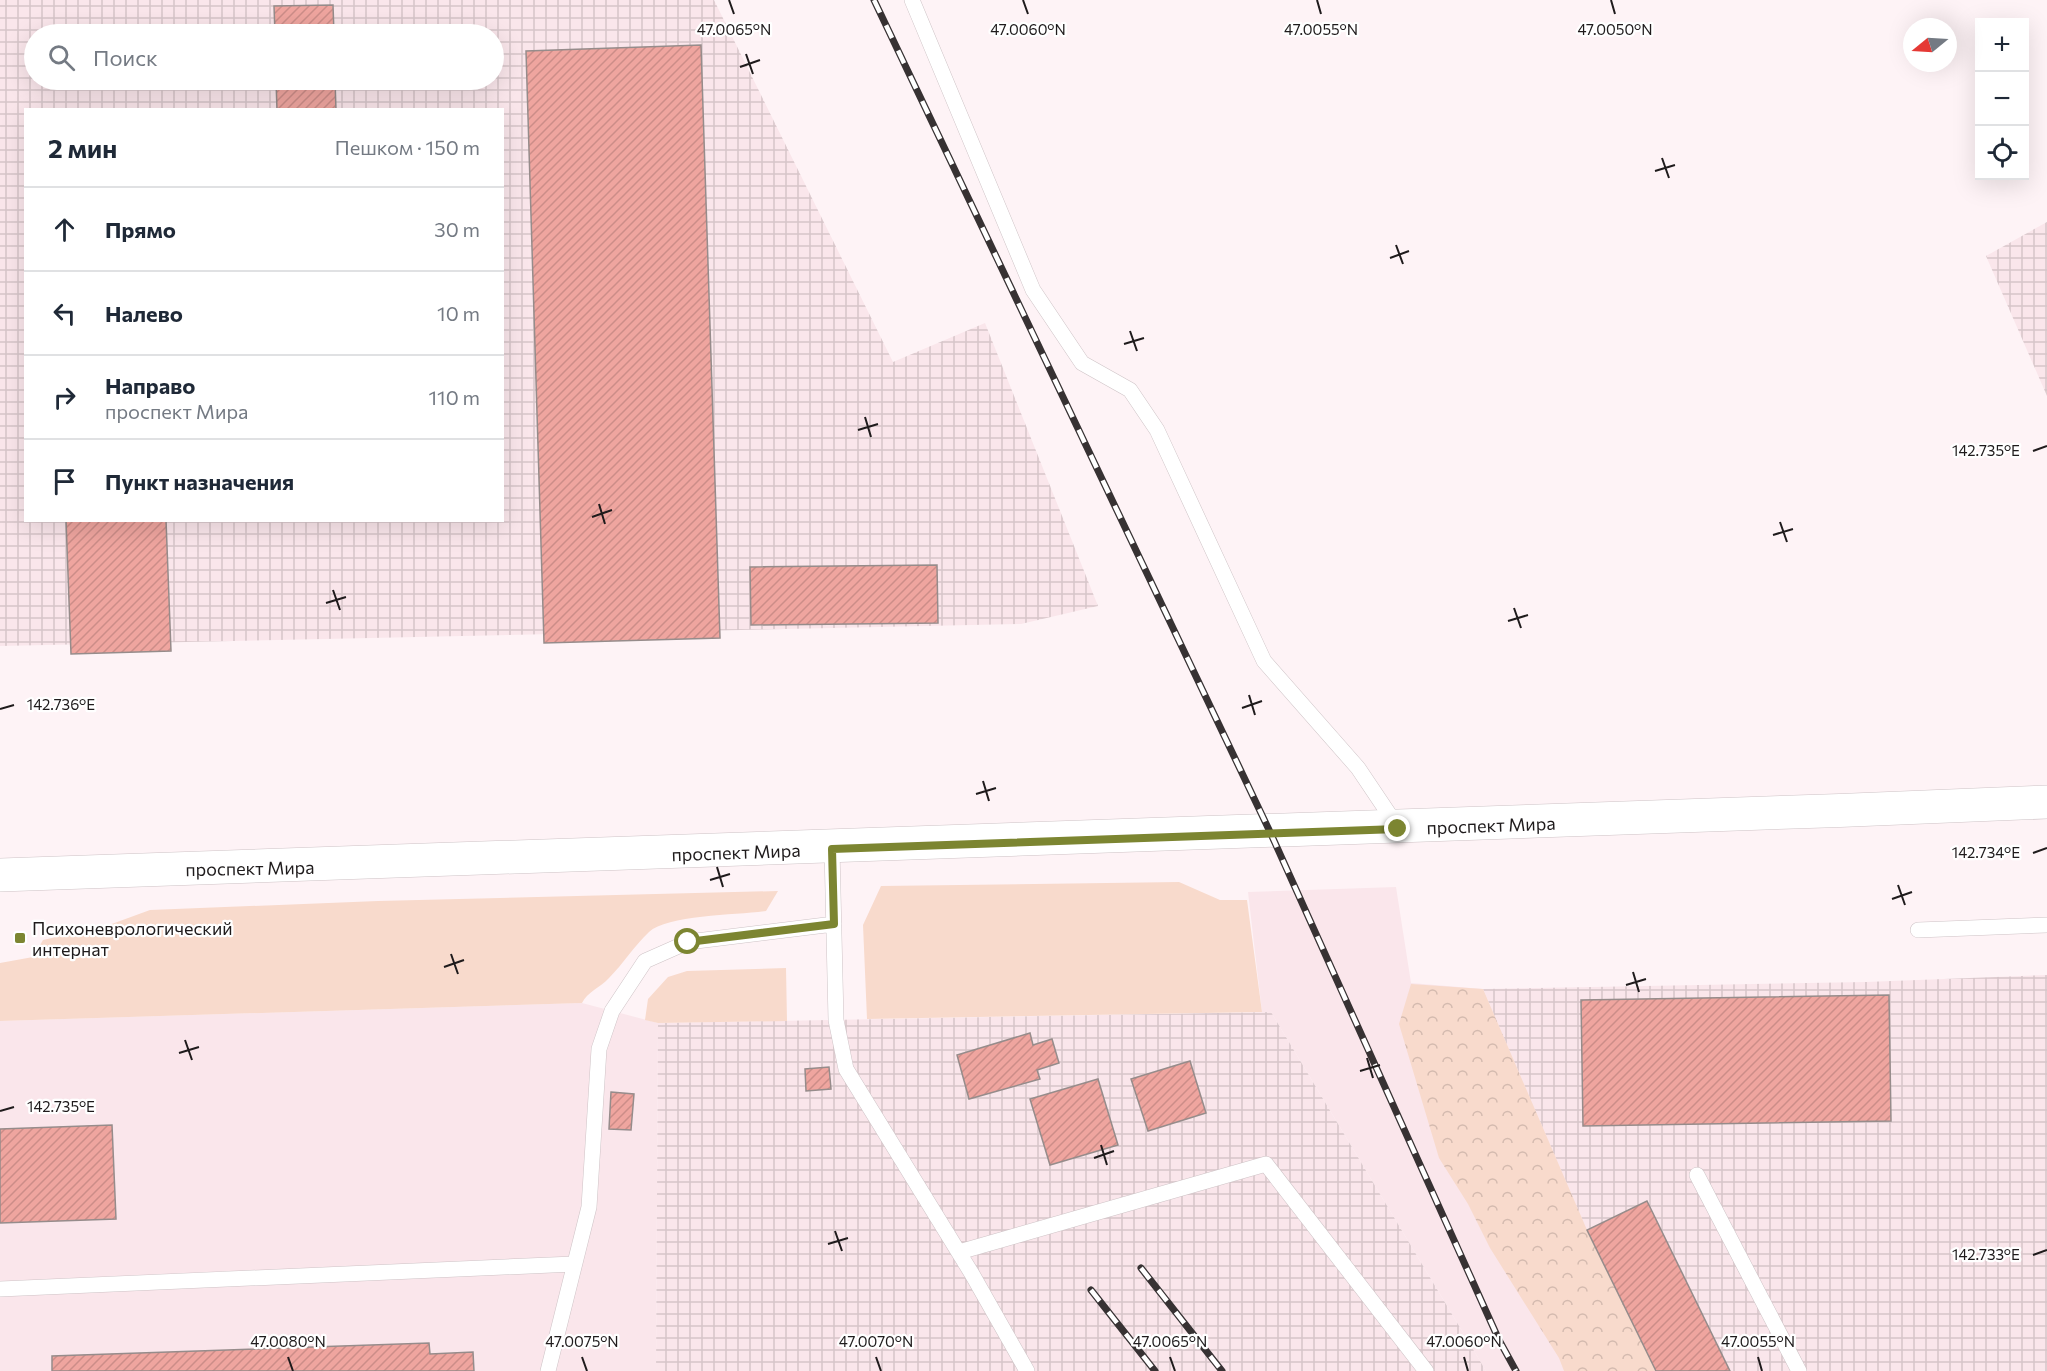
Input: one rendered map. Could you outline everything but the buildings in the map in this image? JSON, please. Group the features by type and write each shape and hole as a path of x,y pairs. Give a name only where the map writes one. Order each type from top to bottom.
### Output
{"main road":[{"name":"проспект Мира","path":"0,874 379,865 1398,829 2047,802"}],"lane":[{"path":"912,0 1033,290 1082,363 1130,390 1157,430 1264,661 1358,768 1398,829"},
{"path":"832,849 836,1020 846,1069 959,1252 1027,1371"},
{"path":"548,1371 589,1207 598,1049 612,1011 645,962 688,942 834,924"},
{"path":"1918,930 2047,925"},
{"path":"959,1252 1266,1164 1426,1371"},
{"path":"1697,1175 1799,1371"},
{"path":"0,1289 574,1264"}],"shaded area":[{"path":"0,0 714,0 893,362 985,323 1098,606 1021,624 0,646"},
{"path":"2047,222 2047,396 1986,256"},
{"path":"1396,887 1411,983 1483,989 1656,1371 1486,1371 1271,1012 1262,1012 1248,892"},
{"path":"2047,975 2047,1371 1656,1371 1587,1230 1483,989 1866,982"},
{"path":"582,1003 658,1023 656,1371 0,1371 0,1021"},
{"path":"1271,1012 1486,1371 656,1371 658,1023"}],"green space":[{"path":"1179,882 1220,900 1247,900 1262,1012 867,1019 863,925 881,886"},
{"path":"778,891 766,911 687,919 658,926 644,937 614,973 582,1003 0,1021 0,963 33,957 43,940 109,925 150,910 378,901"},
{"path":"786,968 787,1021 658,1023 645,1020 648,999 668,977 687,971"},
{"path":"1411,984 1483,989 1587,1230 1656,1371 1564,1371 1559,1358 1490,1248 1468,1204 1439,1158 1399,1024"}],"railway":[{"path":"874,0 1271,834 1499,1340 1516,1371"},
{"path":"1141,1268 1222,1371"},
{"path":"1091,1290 1155,1371"}],"place":[{"name":"Психоневрологический интернат","path":"20,938"}],"route":[{"path":"688,942 834,924 832,849 1398,829"}]}
